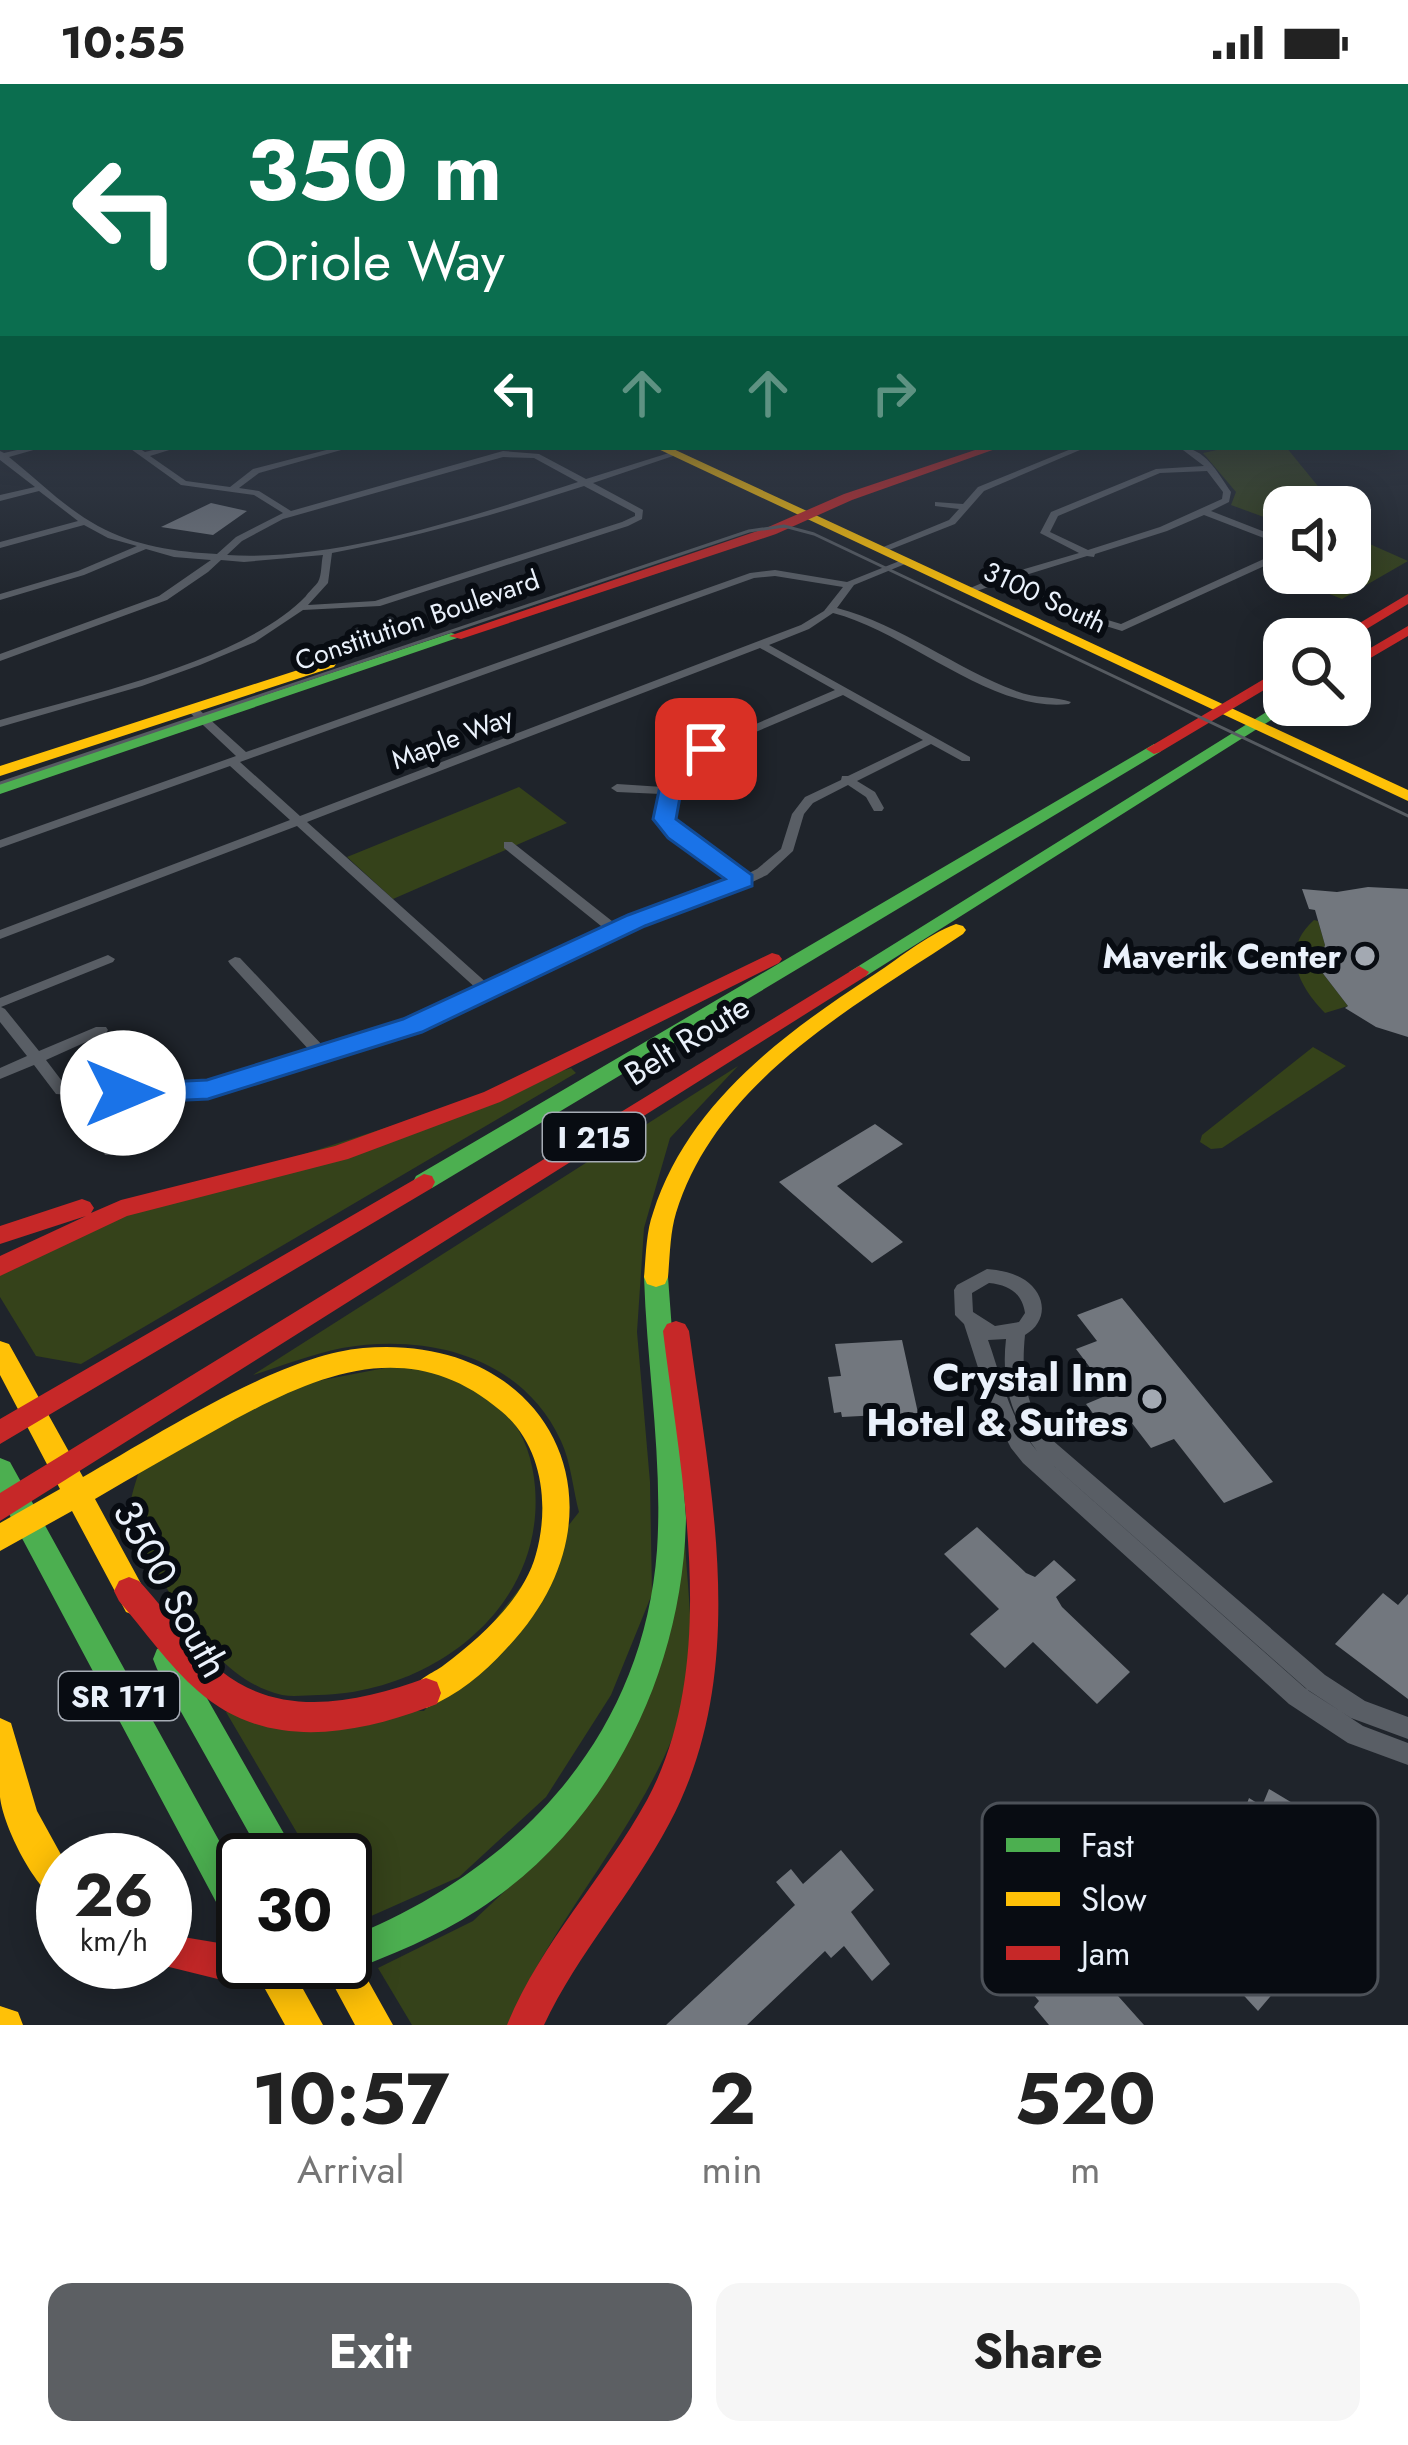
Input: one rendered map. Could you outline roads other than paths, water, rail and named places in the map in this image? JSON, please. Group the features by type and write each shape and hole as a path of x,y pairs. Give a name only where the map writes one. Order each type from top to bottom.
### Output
{"main road":[{"name":"3100 South","path":"667,450 1408,796"},
{"name":"Constitution Boulevard","path":"0,789 198,715 986,450"},
{"path":"1371,620 1408,598"},
{"path":"1371,653 1408,631"},
{"name":"Belt Route","path":"0,1433 1263,685"},
{"name":"Constitution Boulevard","path":"0,771 198,715"},
{"name":"Belt Route","path":"0,1508 1263,720"},
{"path":"372,1947 429,1924 502,1872 563,1813 615,1737 648,1667 665,1604 671,1555 657,1241 667,1200 685,1159 728,1100 772,1059 972,919 1056,848"},
{"path":"0,1267 79,1226 175,1193 340,1153 492,1096 917,892"},
{"path":"525,2025 550,1971 660,1808 684,1756 700,1704 706,1614 670,1258 676,1213 690,1169 728,1100"},
{"path":"0,1235 95,1204 175,1193"},
{"name":"3500 South","path":"0,1351 266,1833"},
{"path":"0,1538 146,1455 311,1370 372,1357 432,1361 467,1372 498,1390 535,1427 556,1475 559,1528 532,1604 490,1652 461,1676 419,1699 348,1718 278,1715 222,1691 130,1591"},
{"name":"SR 171","path":"0,1471 216,1868"},
{"path":"0,1734 12,1799 36,1846"},
{"path":"284,1989 305,2025"},
{"path":"357,1989 375,2025"}],"street":[{"path":"136,450 184,483 262,495 290,514"},
{"path":"143,455 163,450"},
{"path":"233,488 256,471 336,450"},
{"path":"1,456 86,522 143,547 219,556 328,551 406,534 585,481 667,450"},
{"path":"881,550 942,528 980,488 1075,450"},
{"path":"968,591 1091,555 1228,496 1210,468 1188,450"},
{"path":"0,658 148,606 188,584 247,534 290,514 518,453 540,458 635,506 640,517 376,604 307,608"},
{"path":"1091,555 1046,535 1044,527 1052,516 1159,470 1210,468"},
{"path":"0,498 42,488"},
{"path":"938,504 964,507"},
{"path":"1202,511 1263,535"},
{"path":"0,545 86,522"},
{"path":"0,597 81,573 143,547"},
{"path":"0,724 236,648 307,608 330,576 328,551"},
{"path":"0,844 753,575 782,573 848,584 905,562"},
{"path":"997,580 1120,628 1263,562"},
{"name":"Maple Way","path":"0,935 812,624 831,609 848,584"},
{"path":"831,609 867,618 1026,699 1065,702"},
{"path":"760,644 965,759"},
{"path":"743,880 671,829 663,815 675,767 688,757 843,691"},
{"path":"198,715 300,822 488,992"},
{"path":"108,959 0,1008 34,1059 61,1090 208,1090 428,1020 616,931 743,880 781,859 791,844 802,807 846,778 931,740"},
{"path":"846,778 871,795 878,808"},
{"path":"617,788 668,791"},
{"path":"508,845 616,931"},
{"path":"235,961 322,1054"},
{"path":"0,1074 101,1030"},
{"path":"111,1151 123,1093"},
{"path":"973,1325 992,1334 1016,1333 1031,1322 1034,1305 1017,1283 997,1276 978,1279 963,1290 960,1306 988,1356 999,1411 1030,1457 1297,1696 1345,1729 1408,1754"},
{"path":"1016,1333 1012,1361 1018,1406 1044,1445 1317,1683 1359,1710 1408,1728"}],"tram line":[{"path":"0,783 749,531 784,526 814,534 1408,816"}],"place":[{"name":"Maverik Center","path":"1365,956"},
{"name":"Crystal Inn Hotel & Suites","path":"1152,1399"}]}
